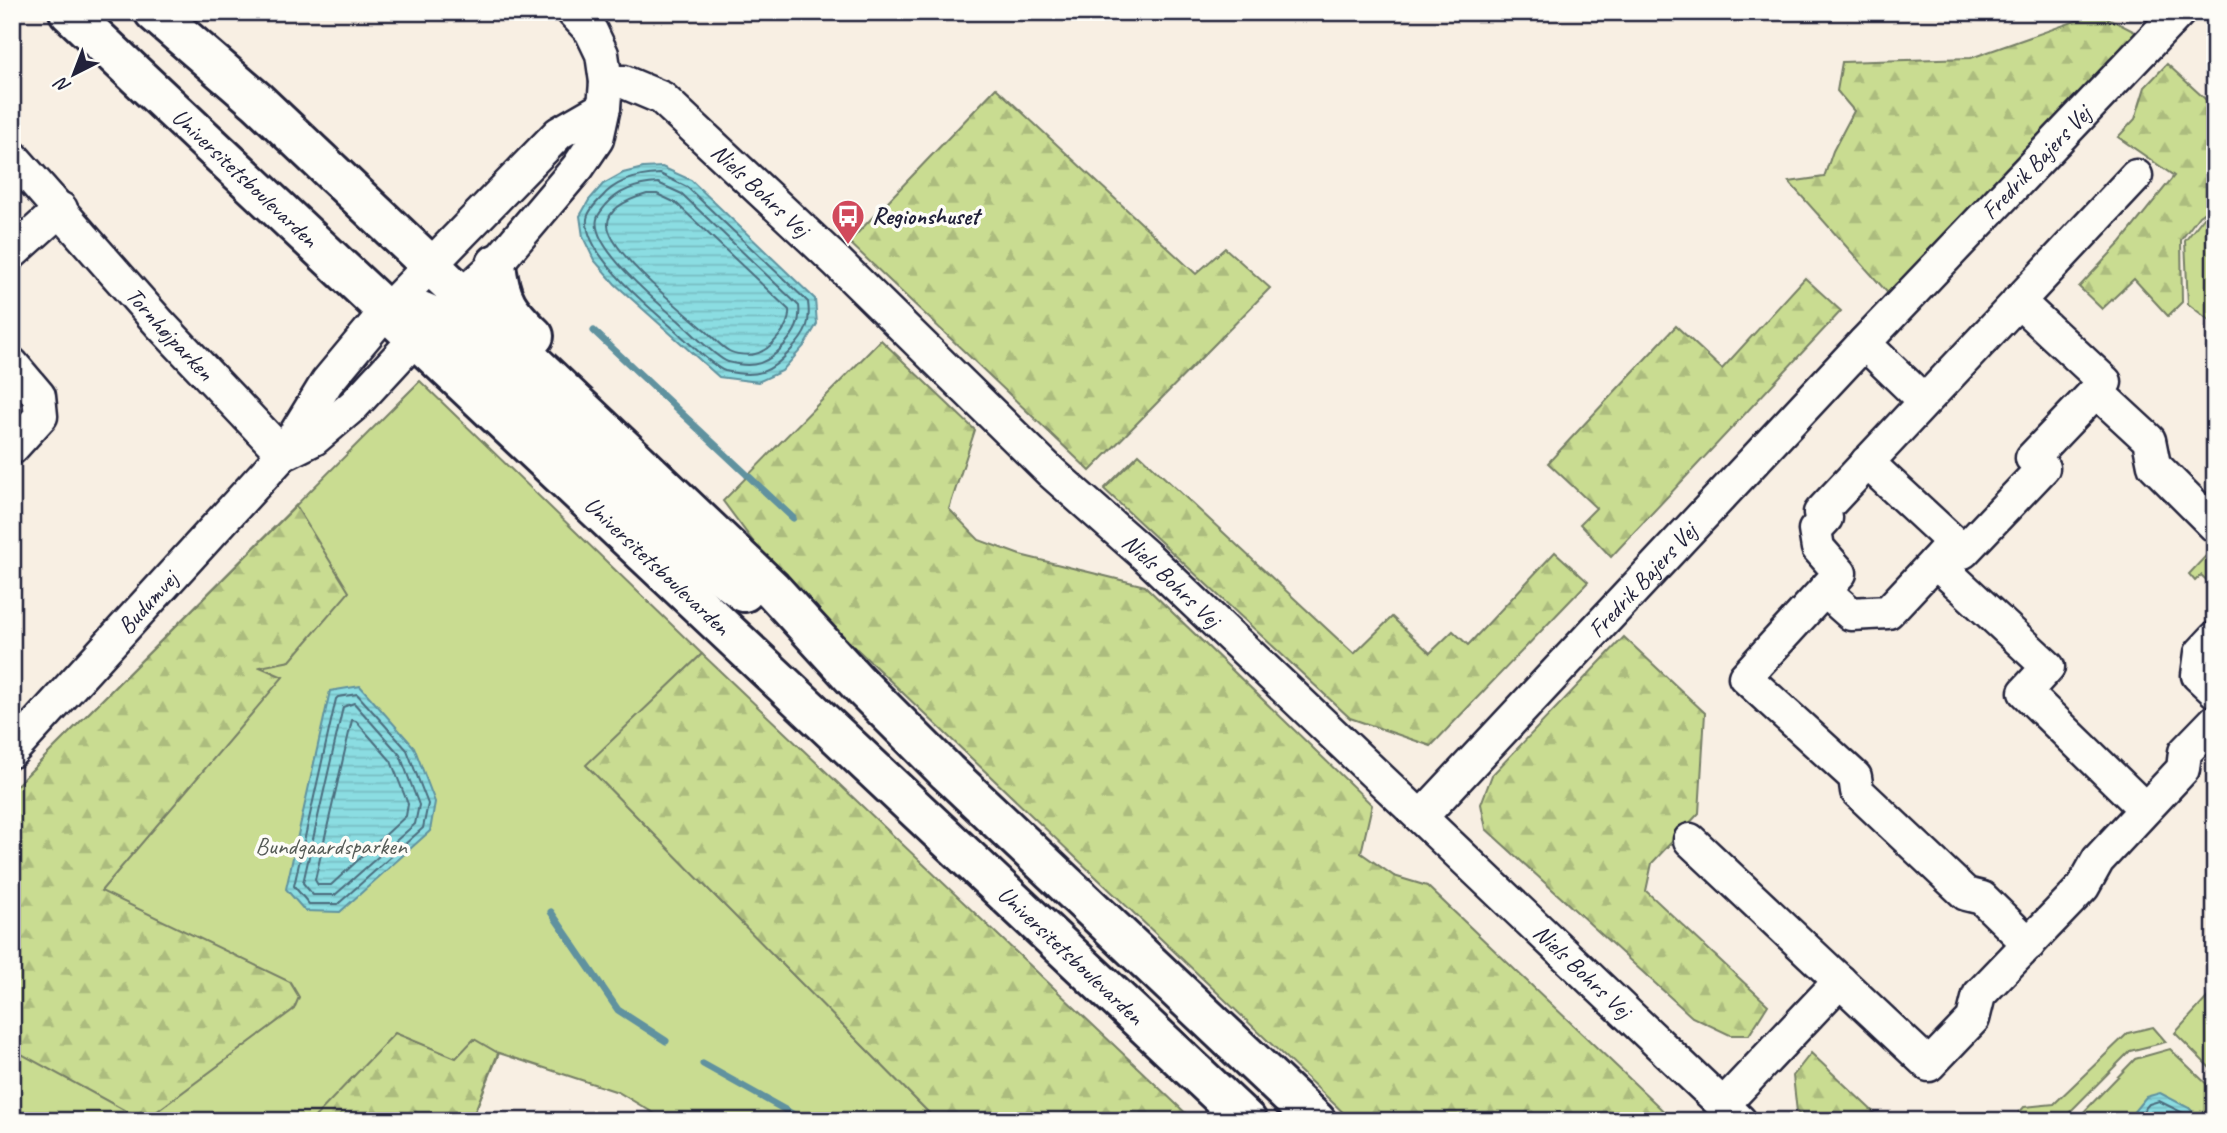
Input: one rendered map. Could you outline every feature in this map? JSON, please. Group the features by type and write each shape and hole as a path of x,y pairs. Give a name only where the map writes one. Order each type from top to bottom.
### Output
{"main road":[{"name":"Universitetsboulevarden","path":"69,12 438,317 1247,1121"},
{"name":"Universitetsboulevarden","path":"153,12 257,101 407,289 772,589 858,682 947,772 1316,1121"},
{"path":"496,264 502,298 513,316 724,515 772,589"},
{"path":"438,317 680,544 858,682"}],"street":[{"path":"438,317 496,264 578,167 597,139 605,94 602,54 591,31 573,12"},
{"name":"Fredrik Bajers Vej","path":"1421,817 1864,343 2179,12"},
{"name":"Niels Bohrs Vej","path":"605,94 624,82 662,98 837,262 1051,472 1146,556 1732,1113 1839,981"},
{"path":"407,289 559,133 605,94"},
{"name":"Tornhøjparken","path":"12,156 160,324 283,454"},
{"path":"2029,944 1982,898 1966,894 1857,791 1855,777 1745,677 1840,571 1818,548 1815,530 1826,518 1820,513 2136,176"},
{"path":"12,253 61,209"},
{"name":"Budumvej","path":"12,751 283,454 327,382 407,289"},
{"path":"1825,590 1851,614 1888,612 1944,552 1963,552 2043,468 2032,458 2105,382 2018,301"},
{"name":"Budumvej","path":"283,454 314,439 354,405 438,317"},
{"path":"1864,343 1924,401"},
{"path":"12,364 39,396 41,416 12,448"},
{"path":"2096,391 2149,440 2154,465 2215,526"},
{"path":"1867,462 2048,667 2025,692 2145,809"},
{"path":"2215,638 2201,653 2199,675 2215,691"},
{"path":"1690,840 1929,1065 1973,1018 1979,995 2083,887 2098,860 2183,769 2185,752 2215,720"}],"green space":[{"path":"2098,13 2141,35 1893,299 1789,182 1824,177 1833,151 1854,111 1837,91 1842,62 1971,58"},
{"path":"2167,64 2215,108 2215,205 2199,216 2181,240 2182,302 2168,316 2134,279 2102,309 2079,287 2121,242 2174,176 2118,137 2135,119 2145,87"},
{"path":"996,88 1196,274 1225,248 1270,288 1090,471 849,242"},
{"path":"2215,210 2215,319 2209,320 2188,304 2185,241 2204,217"},
{"path":"1805,278 1841,311 1611,557 1580,524 1596,508 1548,463 1676,326 1722,369"},
{"path":"881,340 975,430 949,509 979,540 1020,555 1145,586 1372,805 1361,853 1394,876 1427,886 1674,1121 1352,1121 775,571 723,501"},
{"name":"Bundgaardsparken","path":"420,381 702,654 587,766 937,1121 667,1121 618,1092 499,1053 471,1121 12,1121 12,790"},
{"path":"1139,454 1354,654 1392,617 1430,653 1453,631 1468,645 1555,552 1588,582 1431,746 1350,718 1104,489"},
{"path":"296,506 349,592 290,661 260,667 283,677 101,891 290,982 299,997 294,1009 144,1121 12,1049 12,790"},
{"path":"2215,546 2215,588 2201,575 2195,581 2189,574"},
{"path":"1624,637 1705,713 1699,813 1652,863 1646,891 1768,1005 1749,1035 1730,1035 1692,1017 1486,829 1481,804 1492,775"},
{"path":"702,654 1194,1121 937,1121 586,765"},
{"path":"2215,989 2215,1073 2175,1033"},
{"path":"2153,1027 2166,1042 2130,1051 2061,1121 2012,1121 2024,1107 2054,1104 2128,1033"},
{"path":"395,1033 456,1058 474,1039 498,1053 471,1121 311,1121"},
{"path":"2170,1049 2215,1092 2215,1121 2202,1121 2189,1108 2130,1114 2126,1121 2075,1121 2135,1059"},
{"path":"1811,1053 1883,1121 1805,1121 1797,1112 1793,1076"}],"water":[{"path":"662,167 691,180 815,299 817,324 804,346 782,371 758,382 719,377 615,284 594,260 583,237 580,216 589,200 603,184 623,173"},
{"path":"360,686 414,747 435,802 430,831 340,912 305,911 286,889 330,691"},
{"path":"2160,1093 2189,1108 2202,1121 2126,1121 2146,1097"}],"waterway":[{"path":"594,331 793,518"},
{"path":"551,912 618,1010 666,1041"},
{"path":"703,1064 805,1121"}],"place":[{"name":"Regionshuset","path":"848,246"}]}
